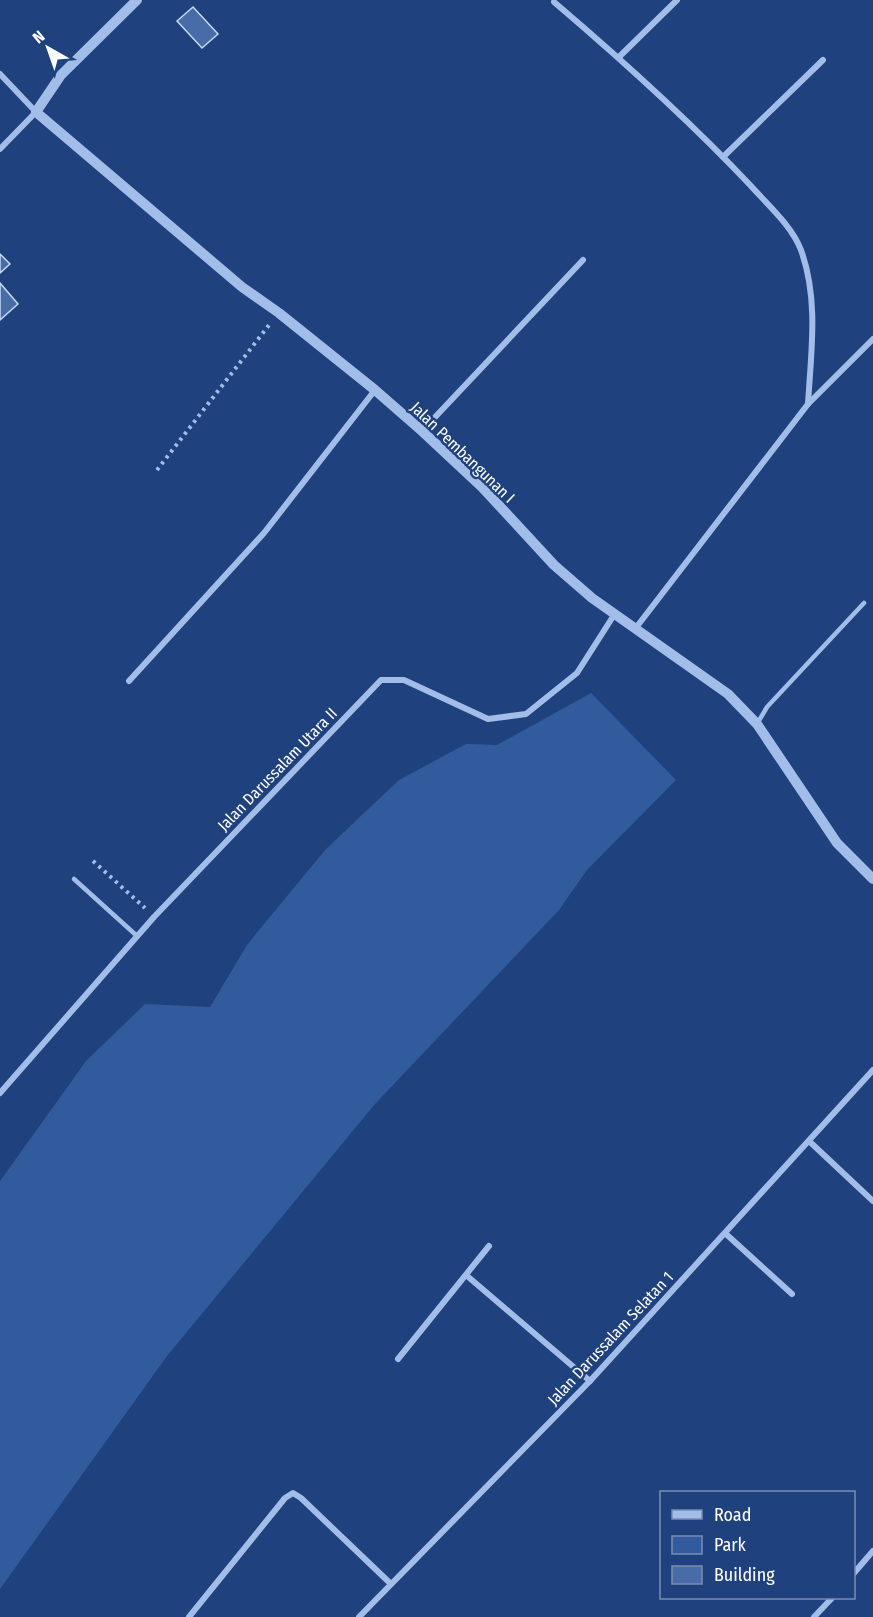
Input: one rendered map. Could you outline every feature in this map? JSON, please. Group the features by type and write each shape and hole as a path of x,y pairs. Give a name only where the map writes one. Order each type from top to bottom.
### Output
{"street":[{"path":"0,149 36,112 61,75 137,0"},
{"path":"619,57 677,0"},
{"path":"554,2 619,57 723,157 779,216 800,248 811,288 813,326 808,404"},
{"path":"723,157 823,60"},
{"path":"0,74 36,112"},
{"name":"Jalan Pembangunan I","path":"36,112 242,287 279,313 422,431 482,487 554,565 592,598 728,694 757,724 837,843 872,877"},
{"path":"422,431 583,260"},
{"path":"635,629 808,404 873,339"},
{"path":"129,681 264,533 375,390"},
{"name":"Jalan Darussalam Utara II","path":"0,1093 136,936 381,680 404,680 488,719 526,714 577,673 614,615"},
{"name":"Jalan Darussalam Selatan 1","path":"359,1617 590,1381 873,1070"},
{"path":"809,1141 873,1201"},
{"path":"726,1234 792,1294"},
{"path":"398,1359 489,1246"},
{"path":"466,1275 590,1381"},
{"path":"189,1617 285,1498 293,1493 391,1584"},
{"path":"855,1572 873,1551"},
{"path":"814,1617 831,1599"}],"lane":[{"path":"757,724 768,707 864,603"},
{"path":"74,879 136,936"}],"path":[{"path":"157,470 279,313"},
{"path":"93,861 154,917"}],"green space":[{"path":"591,693 676,780 587,870 559,910 375,1104 167,1356 0,1589 0,1181 86,1061 145,1004 210,1007 247,945 326,849 399,780 466,744 497,745"}],"building":[{"path":"193,7 218,34 202,48 177,21"},
{"path":"0,254 10,264 0,273"},
{"path":"0,283 18,304 0,320"}]}
